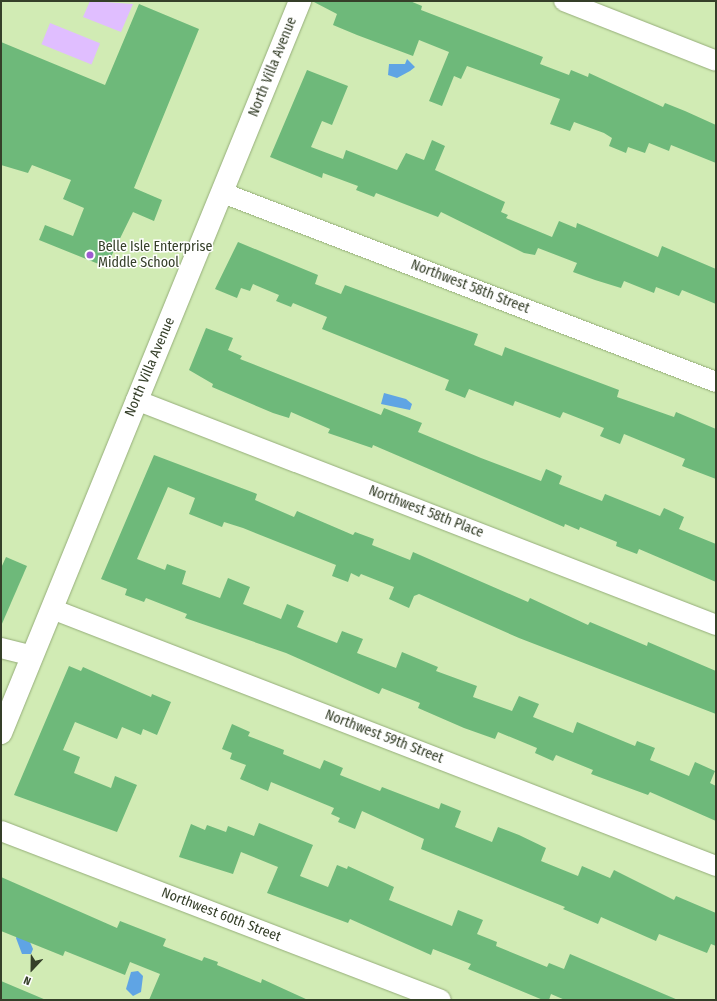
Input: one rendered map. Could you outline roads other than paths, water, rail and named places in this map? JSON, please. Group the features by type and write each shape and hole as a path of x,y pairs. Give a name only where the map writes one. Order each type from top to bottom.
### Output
{"street":[{"name":"North Villa Avenue","path":"1,732 136,400 223,193 300,1"},
{"path":"564,1 716,61"},
{"name":"Northwest 58th Street","path":"223,193 716,382"},
{"name":"Northwest 58th Place","path":"136,400 716,625"},
{"name":"Northwest 59th Street","path":"52,609 716,866"},
{"path":"1,648 32,656"},
{"name":"Northwest 60th Street","path":"1,831 441,1000"}],"water":[{"path":"407,59 415,67 397,78 388,75 389,64 405,64"},
{"path":"384,393 406,399 412,404 410,410 381,404"},
{"path":"18,933 26,933 33,949 31,954 22,954 16,938"},
{"path":"138,971 143,976 141,992 133,996 126,989 131,972"}],"place":[{"name":"Belle Isle Enterprise Middle School","path":"90,255"}]}
